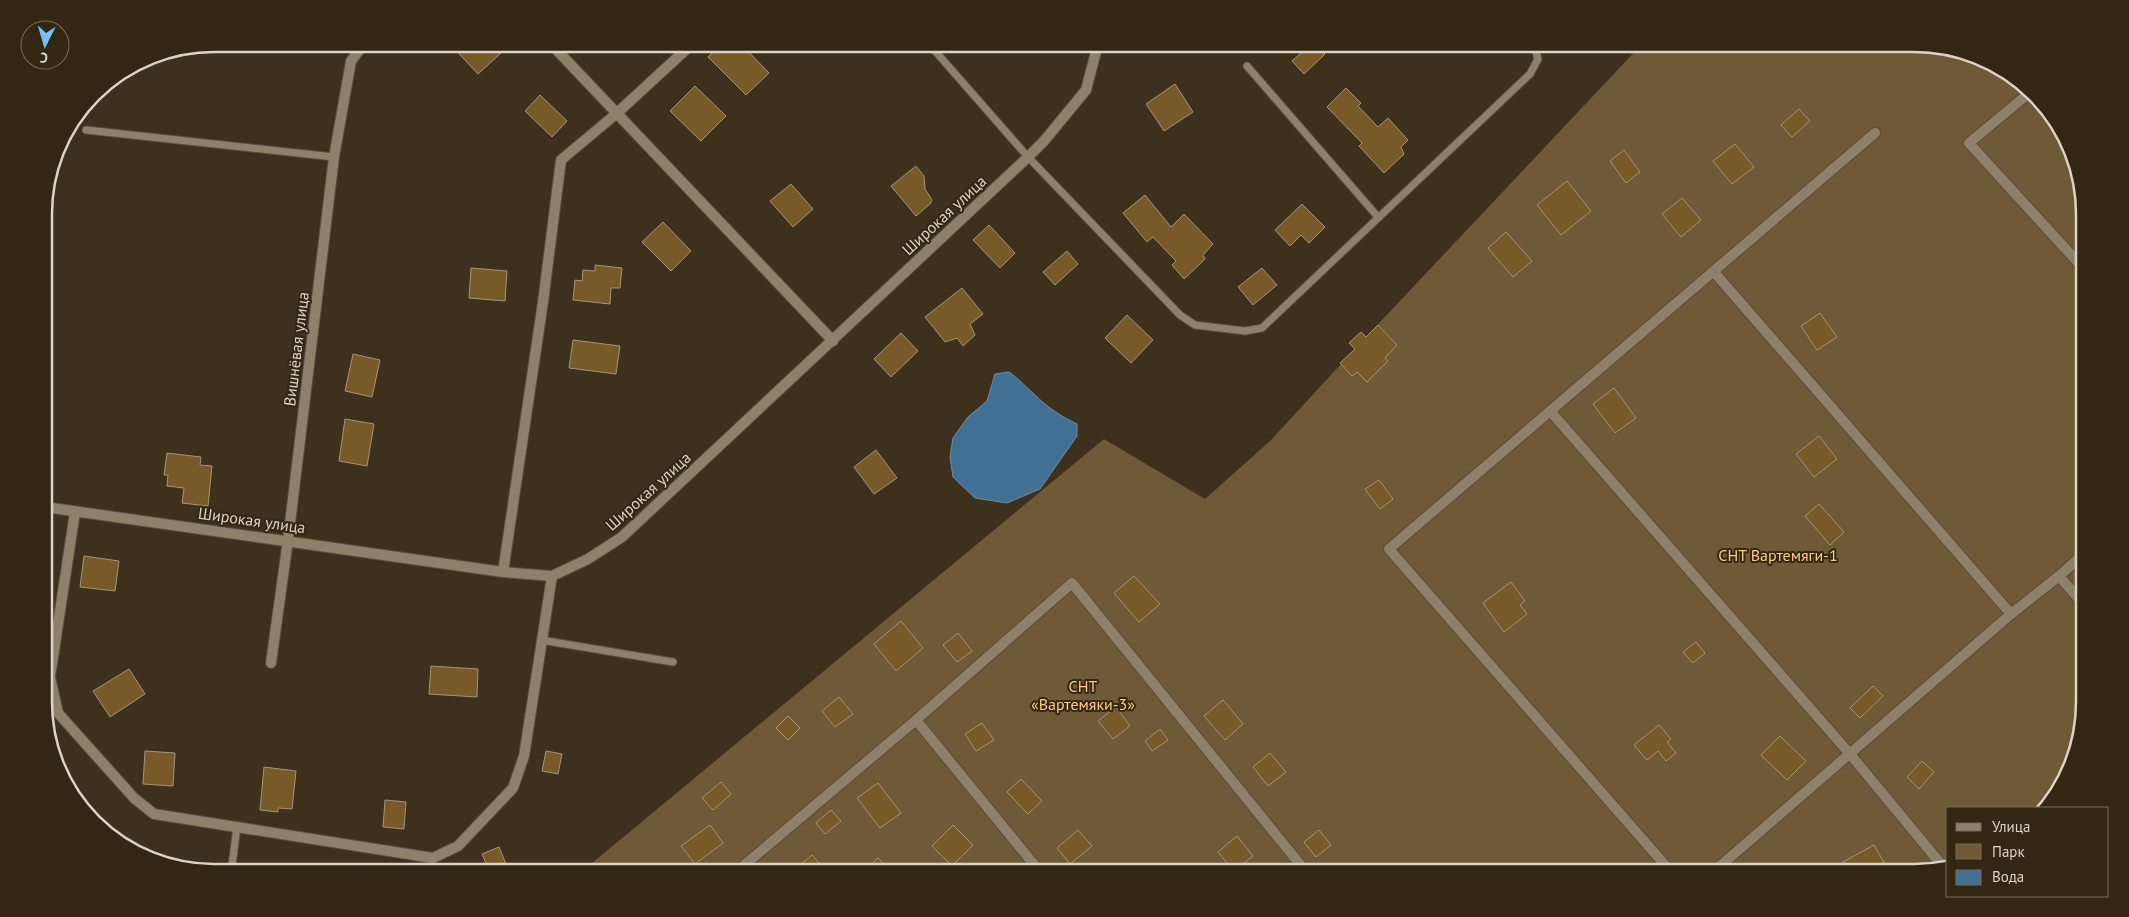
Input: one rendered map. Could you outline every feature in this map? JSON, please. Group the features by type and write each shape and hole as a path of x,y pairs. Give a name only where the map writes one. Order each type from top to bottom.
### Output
{"street":[{"name":"Широкая улица","path":"52,508 288,540 503,572 552,576 588,559 622,537 1044,141 1086,90 1096,52"},
{"name":"Вишнёвая улица","path":"270,663 288,540 334,158 351,60 357,53"},
{"path":"559,53 833,341"},
{"path":"503,572 543,302 561,160 616,114 683,53"},
{"path":"2025,96 1969,143 2076,259"},
{"path":"1664,864 1389,549 1875,133"},
{"path":"1714,272 2011,614"},
{"path":"1551,412 1850,754 1939,862"},
{"path":"52,663 75,512"},
{"path":"1722,864 2011,614 2076,561"},
{"path":"52,686 58,713 134,798 154,814 433,858 458,846 513,788 524,756 552,576"},
{"path":"2059,576 2076,596"},
{"path":"745,865 916,720 1072,583 1300,864"},
{"path":"916,720 1034,865"}],"lane":[{"path":"937,53 1028,156 1180,315 1195,325 1245,331 1262,328 1530,74 1538,58 1536,52"},
{"path":"1247,66 1378,217"},
{"path":"86,130 334,158"},
{"path":"541,640 673,662"},
{"path":"232,865 237,827"}],"green space":[{"path":"1634,52 1914,52 1956,58 1995,74 2029,100 2055,134 2071,173 2075,194 2076,702 2075,723 2068,754 2055,783 2038,807 1946,807 1946,861 1925,864 590,865 1104,439 1205,499 1270,441"}],"water":[{"path":"1009,372 1050,408 1077,424 1077,436 1040,489 1007,503 975,498 953,477 950,457 953,438 968,417 987,401 995,374"}],"building":[{"path":"1323,52 1325,54 1304,74 1292,61 1301,53"},
{"path":"458,53 501,53 478,74"},
{"path":"713,53 749,53 769,73 746,95 708,57"},
{"path":"1175,84 1193,112 1164,131 1146,104"},
{"path":"695,86 726,116 701,141 670,111"},
{"path":"1346,88 1361,103 1358,106 1378,127 1388,118 1408,140 1401,147 1404,154 1384,173 1359,146 1362,143 1327,107"},
{"path":"540,95 567,121 552,137 525,111"},
{"path":"1799,109 1810,121 1792,137 1781,125"},
{"path":"1735,144 1754,167 1732,184 1713,161"},
{"path":"1624,150 1640,172 1626,183 1610,161"},
{"path":"916,166 924,176 925,189 932,200 916,216 891,186"},
{"path":"1567,181 1591,211 1561,235 1537,205"},
{"path":"791,184 813,209 793,227 770,201"},
{"path":"1145,195 1171,227 1184,214 1213,244 1203,255 1205,259 1184,279 1172,265 1176,261 1153,237 1147,242 1123,213"},
{"path":"1682,198 1701,220 1681,237 1662,214"},
{"path":"1302,204 1325,227 1309,243 1301,235 1290,246 1275,230"},
{"path":"663,222 691,251 671,271 642,242"},
{"path":"989,225 1015,253 1000,268 973,240"},
{"path":"1506,232 1532,261 1513,277 1488,248"},
{"path":"1067,251 1078,264 1055,285 1043,272"},
{"path":"595,265 622,268 620,288 611,288 610,304 573,300 575,280 582,281 583,270 595,271"},
{"path":"471,268 507,271 505,301 469,298"},
{"path":"1262,268 1277,285 1253,305 1238,287"},
{"path":"962,288 983,314 970,324 975,335 963,346 957,338 945,342 925,317"},
{"path":"1820,313 1837,337 1817,350 1801,326"},
{"path":"1127,315 1153,340 1131,363 1105,338"},
{"path":"1378,325 1397,345 1385,358 1388,361 1367,382 1357,372 1352,376 1340,363 1355,349 1349,343 1361,332 1366,337"},
{"path":"901,333 918,351 891,377 874,359"},
{"path":"573,340 620,346 616,374 569,368"},
{"path":"353,354 380,360 372,397 345,391"},
{"path":"1614,388 1636,418 1615,433 1593,404"},
{"path":"345,419 374,424 367,466 339,461"},
{"path":"1819,436 1837,459 1814,477 1796,454"},
{"path":"876,450 897,478 874,494 854,467"},
{"path":"167,453 201,457 200,465 212,466 208,506 182,503 184,488 167,486 168,475 164,475"},
{"path":"1379,480 1393,499 1380,509 1365,489"},
{"path":"1819,504 1844,532 1830,545 1805,516"},
{"path":"84,556 119,561 115,591 80,587"},
{"path":"1134,576 1160,604 1139,622 1114,593"},
{"path":"1511,582 1525,601 1520,605 1527,614 1504,632 1483,603"},
{"path":"901,621 923,648 896,671 874,644"},
{"path":"958,633 972,651 957,662 943,645"},
{"path":"1696,642 1705,653 1693,663 1683,652"},
{"path":"431,666 478,669 477,697 429,694"},
{"path":"129,669 145,694 110,717 93,691"},
{"path":"1873,686 1883,696 1860,718 1850,708"},
{"path":"839,697 853,714 835,727 822,711"},
{"path":"1223,700 1243,724 1225,740 1204,716"},
{"path":"1116,707 1130,726 1113,739 1098,721"},
{"path":"788,716 800,728 788,740 776,728"},
{"path":"982,723 994,740 976,751 965,734"},
{"path":"1659,725 1671,739 1667,742 1676,753 1666,761 1658,751 1647,760 1634,745"},
{"path":"1160,729 1168,740 1152,751 1145,741"},
{"path":"1780,736 1806,761 1787,780 1761,755"},
{"path":"145,751 175,753 173,786 143,784"},
{"path":"546,751 562,754 558,774 542,771"},
{"path":"1270,753 1286,772 1268,786 1253,767"},
{"path":"1922,761 1934,772 1919,789 1907,777"},
{"path":"264,767 296,771 292,809 278,808 278,812 260,810"},
{"path":"1021,779 1042,801 1028,814 1007,792"},
{"path":"721,782 731,794 713,810 702,798"},
{"path":"878,783 901,813 880,828 857,798"},
{"path":"385,800 406,802 404,829 383,827"},
{"path":"831,810 841,821 825,834 816,823"},
{"path":"710,825 723,843 695,864 681,846"},
{"path":"953,825 973,845 953,865 951,865 932,846"},
{"path":"1078,830 1092,846 1070,864 1057,848"},
{"path":"1319,830 1331,845 1316,857 1304,842"},
{"path":"1237,836 1253,856 1242,864 1228,864 1218,852"},
{"path":"1874,845 1885,864 1844,864 1843,862"},
{"path":"499,847 506,865 487,865 482,854"},
{"path":"812,855 821,865 801,865"},
{"path":"878,858 885,865 871,865"}],"park label":[{"name":"СНТ Вартемяги-1","path":"1778,555"},
{"name":"СНТ «Вартемяки-3»","path":"1083,695"}]}
